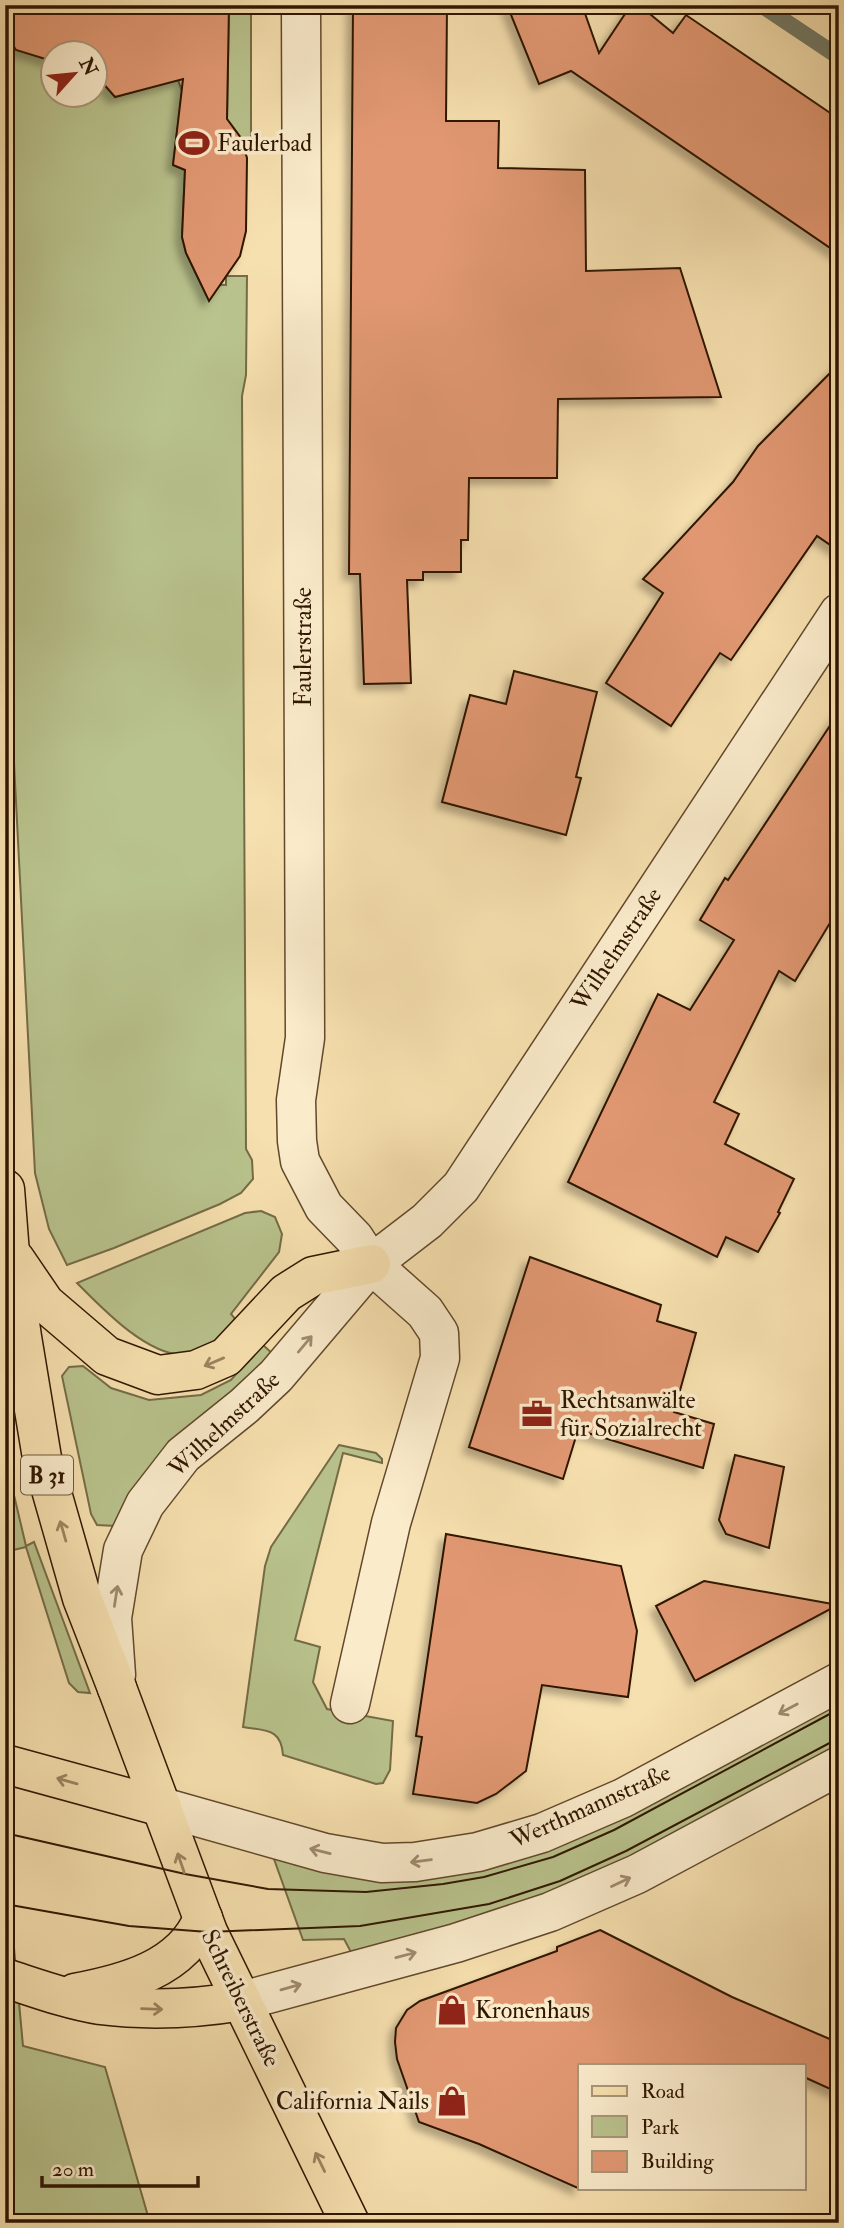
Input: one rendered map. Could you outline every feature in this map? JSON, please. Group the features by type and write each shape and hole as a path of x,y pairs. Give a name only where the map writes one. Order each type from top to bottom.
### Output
{"main road":[{"name":"B 31","path":"5,1189 10,1254 42,1458 82,1598 162,1807"},
{"path":"10,1254 46,1303 107,1356 158,1375 195,1370 226,1357 286,1293 313,1276 371,1264"},
{"path":"12,1766 162,1807"},
{"name":"Schreiberstraße","path":"162,1807 203,1918 350,2223"},
{"path":"34,1987 95,1989 159,1968 186,1947 198,1931 203,1918"},
{"path":"34,1987 98,2004 149,2009 196,2008 242,2001"}],"street":[{"name":"Faulerstraße","path":"302,5 305,1038 296,1100 297,1141 300,1161 324,1207 354,1238 371,1264"},
{"name":"Wilhelmstraße","path":"117,1688 112,1618 122,1550 145,1504 183,1455 244,1406 276,1376 371,1264 427,1221 468,1176 837,621"},
{"path":"350,1704 391,1523 440,1359 439,1333 425,1312 371,1264"},
{"name":"Werthmannstraße","path":"162,1807 325,1853 382,1863 415,1862 478,1852 542,1833 622,1798 839,1682"},
{"path":"242,2001 456,1943 550,1912 637,1874 839,1766"}],"green space":[{"path":"229,5 251,5 251,139 241,138 227,119"},
{"path":"5,32 17,50 38,57 38,108 108,108 108,74 178,80 182,91 173,164 185,170 182,237 186,253 201,284 226,285 226,276 247,276 246,375 242,396 246,1149 252,1160 253,1179 241,1193 220,1204 67,1265 49,1229 35,1173 5,587"},
{"path":"261,1211 275,1217 282,1234 279,1252 231,1314 241,1326 197,1352 183,1355 154,1347 125,1328 77,1283 245,1213"},
{"path":"262,1344 275,1356 116,1526 97,1525 91,1514 62,1376 69,1367 83,1366 111,1388 149,1400 201,1395 231,1380"},
{"path":"339,1445 376,1453 382,1463 343,1453 295,1640 320,1647 313,1682 327,1709 393,1721 390,1770 383,1783 376,1784 283,1755 276,1735 265,1730 243,1727 265,1566 271,1547"},
{"path":"5,1457 26,1546 34,1542 90,1693 78,1692 69,1683 26,1547 5,1552"},
{"path":"839,1699 839,1749 628,1861 498,1912 351,1952 344,1939 303,1940 274,1855 424,1876"},
{"path":"5,1850 23,2046 105,2067 150,2223 5,2223"}],"building":[{"name":"Faulerbad","path":"5,5 229,5 227,119 241,138 247,158 246,231 240,256 209,301 186,253 182,237 185,170 173,165 183,79 115,97 108,89 108,38 38,38 38,57 16,50 5,32"},
{"path":"353,5 447,5 446,121 499,121 498,168 585,170 586,271 680,268 721,397 558,399 557,478 469,478 468,540 461,540 461,572 423,572 423,580 407,580 411,683 364,684 360,574 349,574"},
{"path":"507,5 582,5 599,53 631,5 639,5 673,33 686,15 839,119 839,254 571,71 539,84"},
{"path":"839,364 839,551 817,536 731,660 720,653 671,726 606,683 663,593 643,579 733,482 758,446"},
{"path":"514,671 597,692 576,777 581,778 566,835 442,802 470,695 506,704"},
{"path":"839,712 839,908 795,981 779,971 714,1102 739,1114 725,1144 794,1179 778,1212 780,1213 758,1252 726,1237 717,1257 568,1182 658,994 690,1010 734,940 700,920 725,878 728,880"},
{"path":"530,1257 661,1305 657,1321 696,1333 674,1412 714,1424 703,1468 578,1430 563,1479 469,1447"},
{"path":"735,1455 784,1467 769,1548 726,1534 719,1520"},
{"path":"446,1534 621,1566 637,1631 628,1697 542,1685 526,1771 496,1794 477,1803 413,1794 422,1737 416,1736"},
{"path":"704,1581 838,1605 695,1681 656,1606"},
{"path":"600,1930 732,1997 839,2043 839,2093 806,2078 806,2064 578,2064 578,2188 479,2144 419,2122 397,2059 395,2042 396,2028 407,2010 420,2001 557,1951 557,1947"}],"waterway":[{"path":"761,5 839,57"}],"tram line":[{"path":"5,1833 185,1874 268,1889 366,1892 443,1884 484,1877 553,1857 614,1830 839,1709"},
{"path":"5,1904 129,1926 208,1932 360,1926 489,1904 560,1881 626,1851 839,1738"}],"place":[{"name":"Faulerbad","path":"194,143"},
{"name":"Rechtsanwälte für Sozialrecht","path":"537,1414"},
{"name":"Kronenhaus","path":"452,2010"},
{"name":"California Nails","path":"452,2101"}]}
